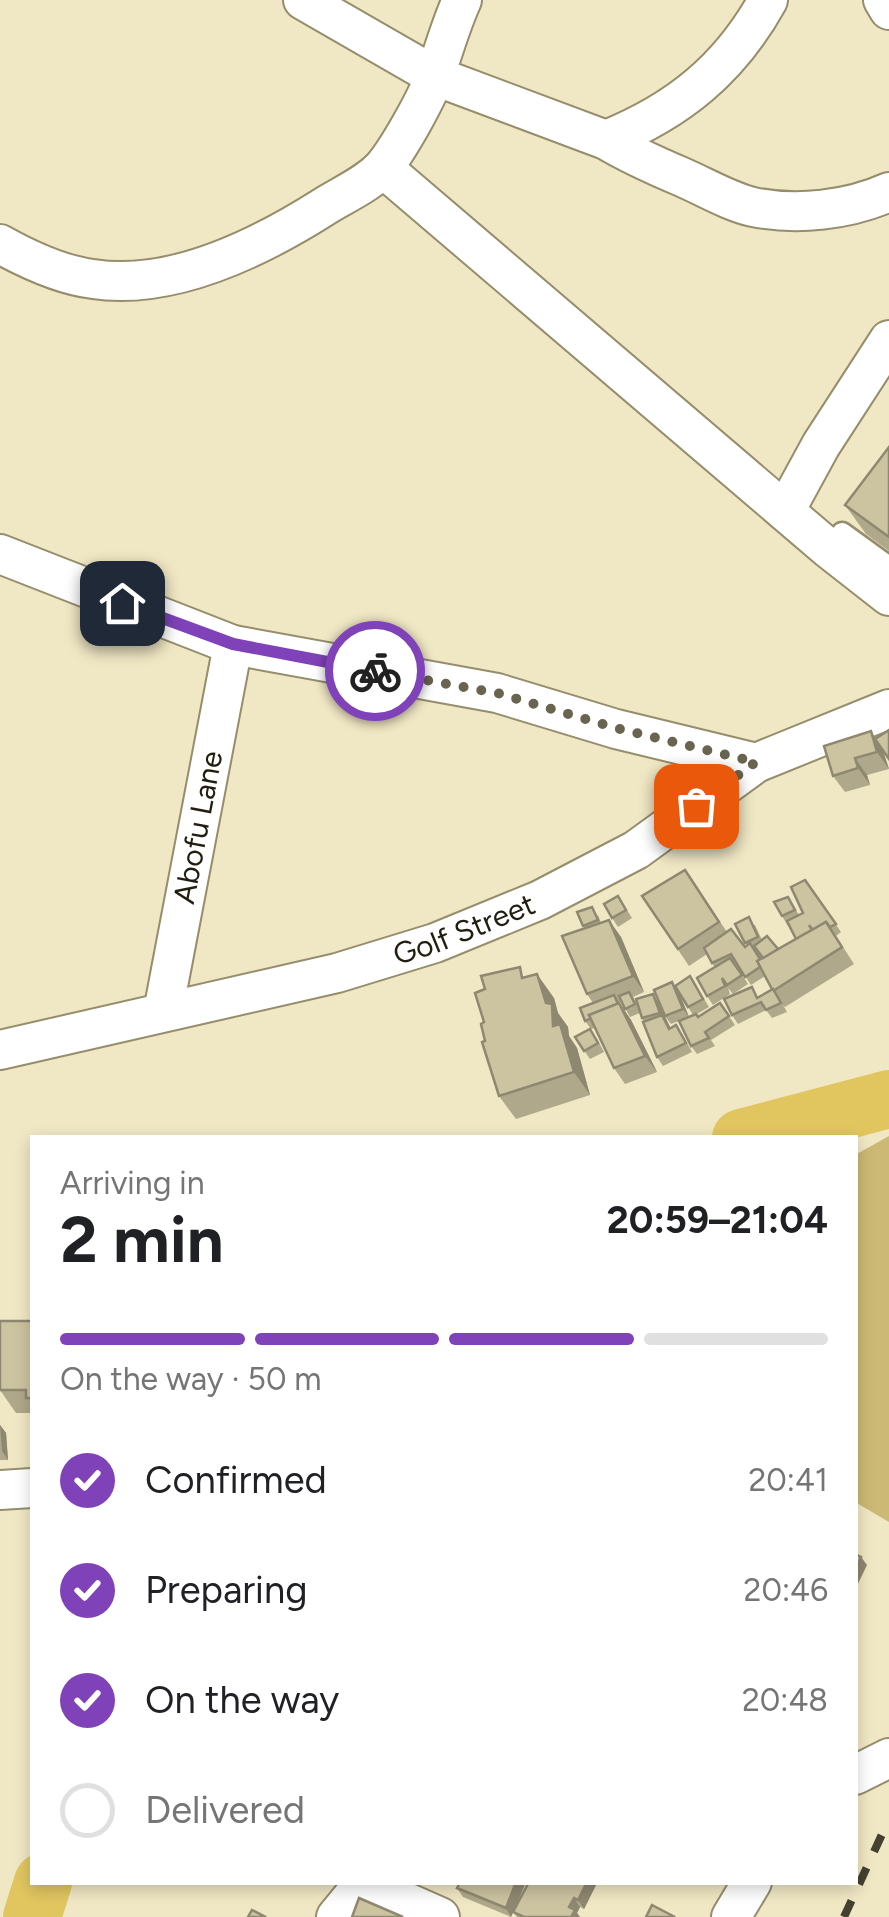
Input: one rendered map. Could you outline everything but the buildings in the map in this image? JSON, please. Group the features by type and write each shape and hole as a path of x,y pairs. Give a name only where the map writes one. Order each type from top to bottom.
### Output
{"street":[{"path":"303,0 435,76 606,140 628,154 752,207 798,211 837,208 867,202 889,192"},
{"path":"0,244 25,258 92,279 133,280 184,273 310,215 383,168 435,76 462,0"},
{"path":"606,140 648,124 715,73 768,0"},
{"path":"883,0 889,10"},
{"path":"383,168 889,596"},
{"path":"785,511 821,444 889,340"},
{"path":"0,554 233,644 497,693 616,728 756,762"},
{"name":"Abofu Lane","path":"163,1012 233,644"},
{"name":"Golf Street","path":"0,1050 337,974 434,943 540,900 636,850 756,762 889,710"},
{"path":"0,1490 30,1488"},
{"path":"858,1774 889,1758"},
{"path":"731,1917 750,1885"},
{"path":"336,1917 354,1895 372,1887 440,1917"}],"lane":[{"path":"842,533 889,568"}],"shaded area":[{"path":"889,1136 889,1522 858,1504 858,1153"}],"waterway":[{"path":"752,1135 889,1099"},
{"path":"32,1917 42,1885"}],"railway":[{"path":"844,1917 889,1819"}],"way so far":[{"path":"375,671 497,693 616,728 756,762 696,806"}],"route":[{"path":"122,603 233,644 375,671"}]}
